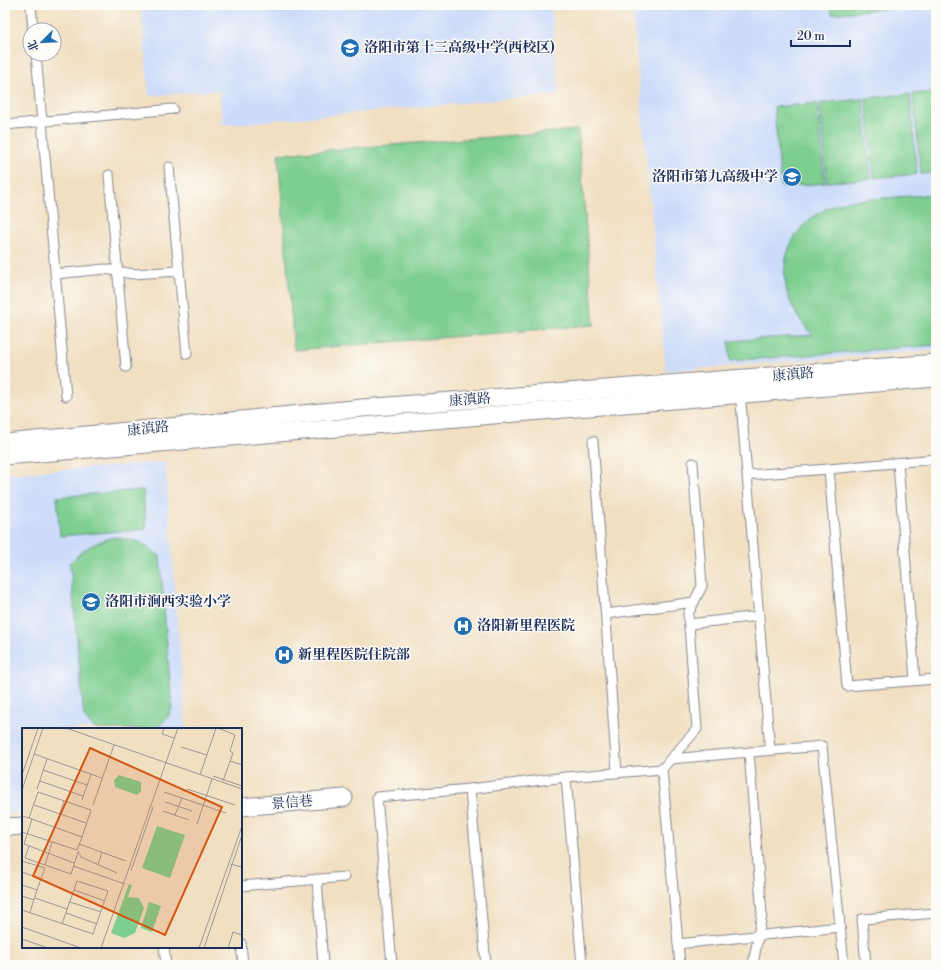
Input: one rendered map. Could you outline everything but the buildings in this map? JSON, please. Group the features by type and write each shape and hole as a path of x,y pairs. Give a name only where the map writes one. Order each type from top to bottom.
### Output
{"street":[{"name":"康滇路","path":"5,456 740,387 936,363"},
{"name":"康滇路","path":"5,443 363,408 740,387 936,378"},
{"name":"景信巷","path":"242,807 344,798"},
{"path":"5,827 22,826"}],"lane":[{"path":"31,5 32,22"},
{"path":"37,62 66,396"},
{"path":"5,125 173,109"},
{"path":"169,167 187,354"},
{"path":"110,175 126,367"},
{"path":"55,274 105,269 133,274 179,271"},
{"path":"740,387 770,750"},
{"path":"593,442 617,773"},
{"path":"748,475 936,459"},
{"path":"898,463 915,680"},
{"path":"680,965 662,769 697,729 688,614 702,586 693,464"},
{"path":"828,468 847,686 936,679"},
{"path":"606,614 694,602"},
{"path":"689,624 759,616"},
{"path":"670,759 822,746 844,965"},
{"path":"749,752 762,914 754,965"},
{"path":"392,965 377,797 470,789 566,777 662,769"},
{"path":"566,777 582,965"},
{"path":"470,789 486,965"},
{"path":"242,886 344,877"},
{"path":"317,879 324,965"},
{"path":"866,965 862,919 936,913"},
{"path":"678,944 840,927"},
{"path":"164,948 166,965"},
{"path":"241,948 243,965"}],"shaded area":[{"name":"洛阳市第十三高级中学(西校区)","path":"141,5 551,5 559,94 223,125 219,90 149,96"},
{"name":"洛阳市第九高级中学","path":"632,5 936,5 936,350 666,371"},
{"name":"洛阳市涧西实验小学","path":"165,462 186,728 22,728 22,813 5,814 5,474"}],"green space":[{"path":"831,5 900,5 900,7 832,14"},
{"path":"936,92 936,173 921,174 913,94"},
{"path":"910,94 917,174 874,178 866,98"},
{"path":"863,99 871,179 827,182 820,103"},
{"path":"817,103 825,183 781,187 774,107"},
{"path":"578,130 594,325 294,350 278,154"},
{"path":"936,194 936,345 730,361 729,341 813,335 798,316 788,296 785,277 786,257 793,239 806,223 823,210 846,201"},
{"path":"143,490 146,529 60,536 57,497"},
{"path":"115,537 139,542 160,556 172,708 167,718 157,728 94,728 84,717 70,563 90,546"}],"place":[{"name":"洛阳市第十三高级中学(西校区)","path":"350,48"},
{"name":"洛阳市第九高级中学","path":"792,177"},
{"name":"洛阳市涧西实验小学","path":"91,602"},
{"name":"洛阳新里程医院","path":"463,626"},
{"name":"新里程医院住院部","path":"284,655"}]}
